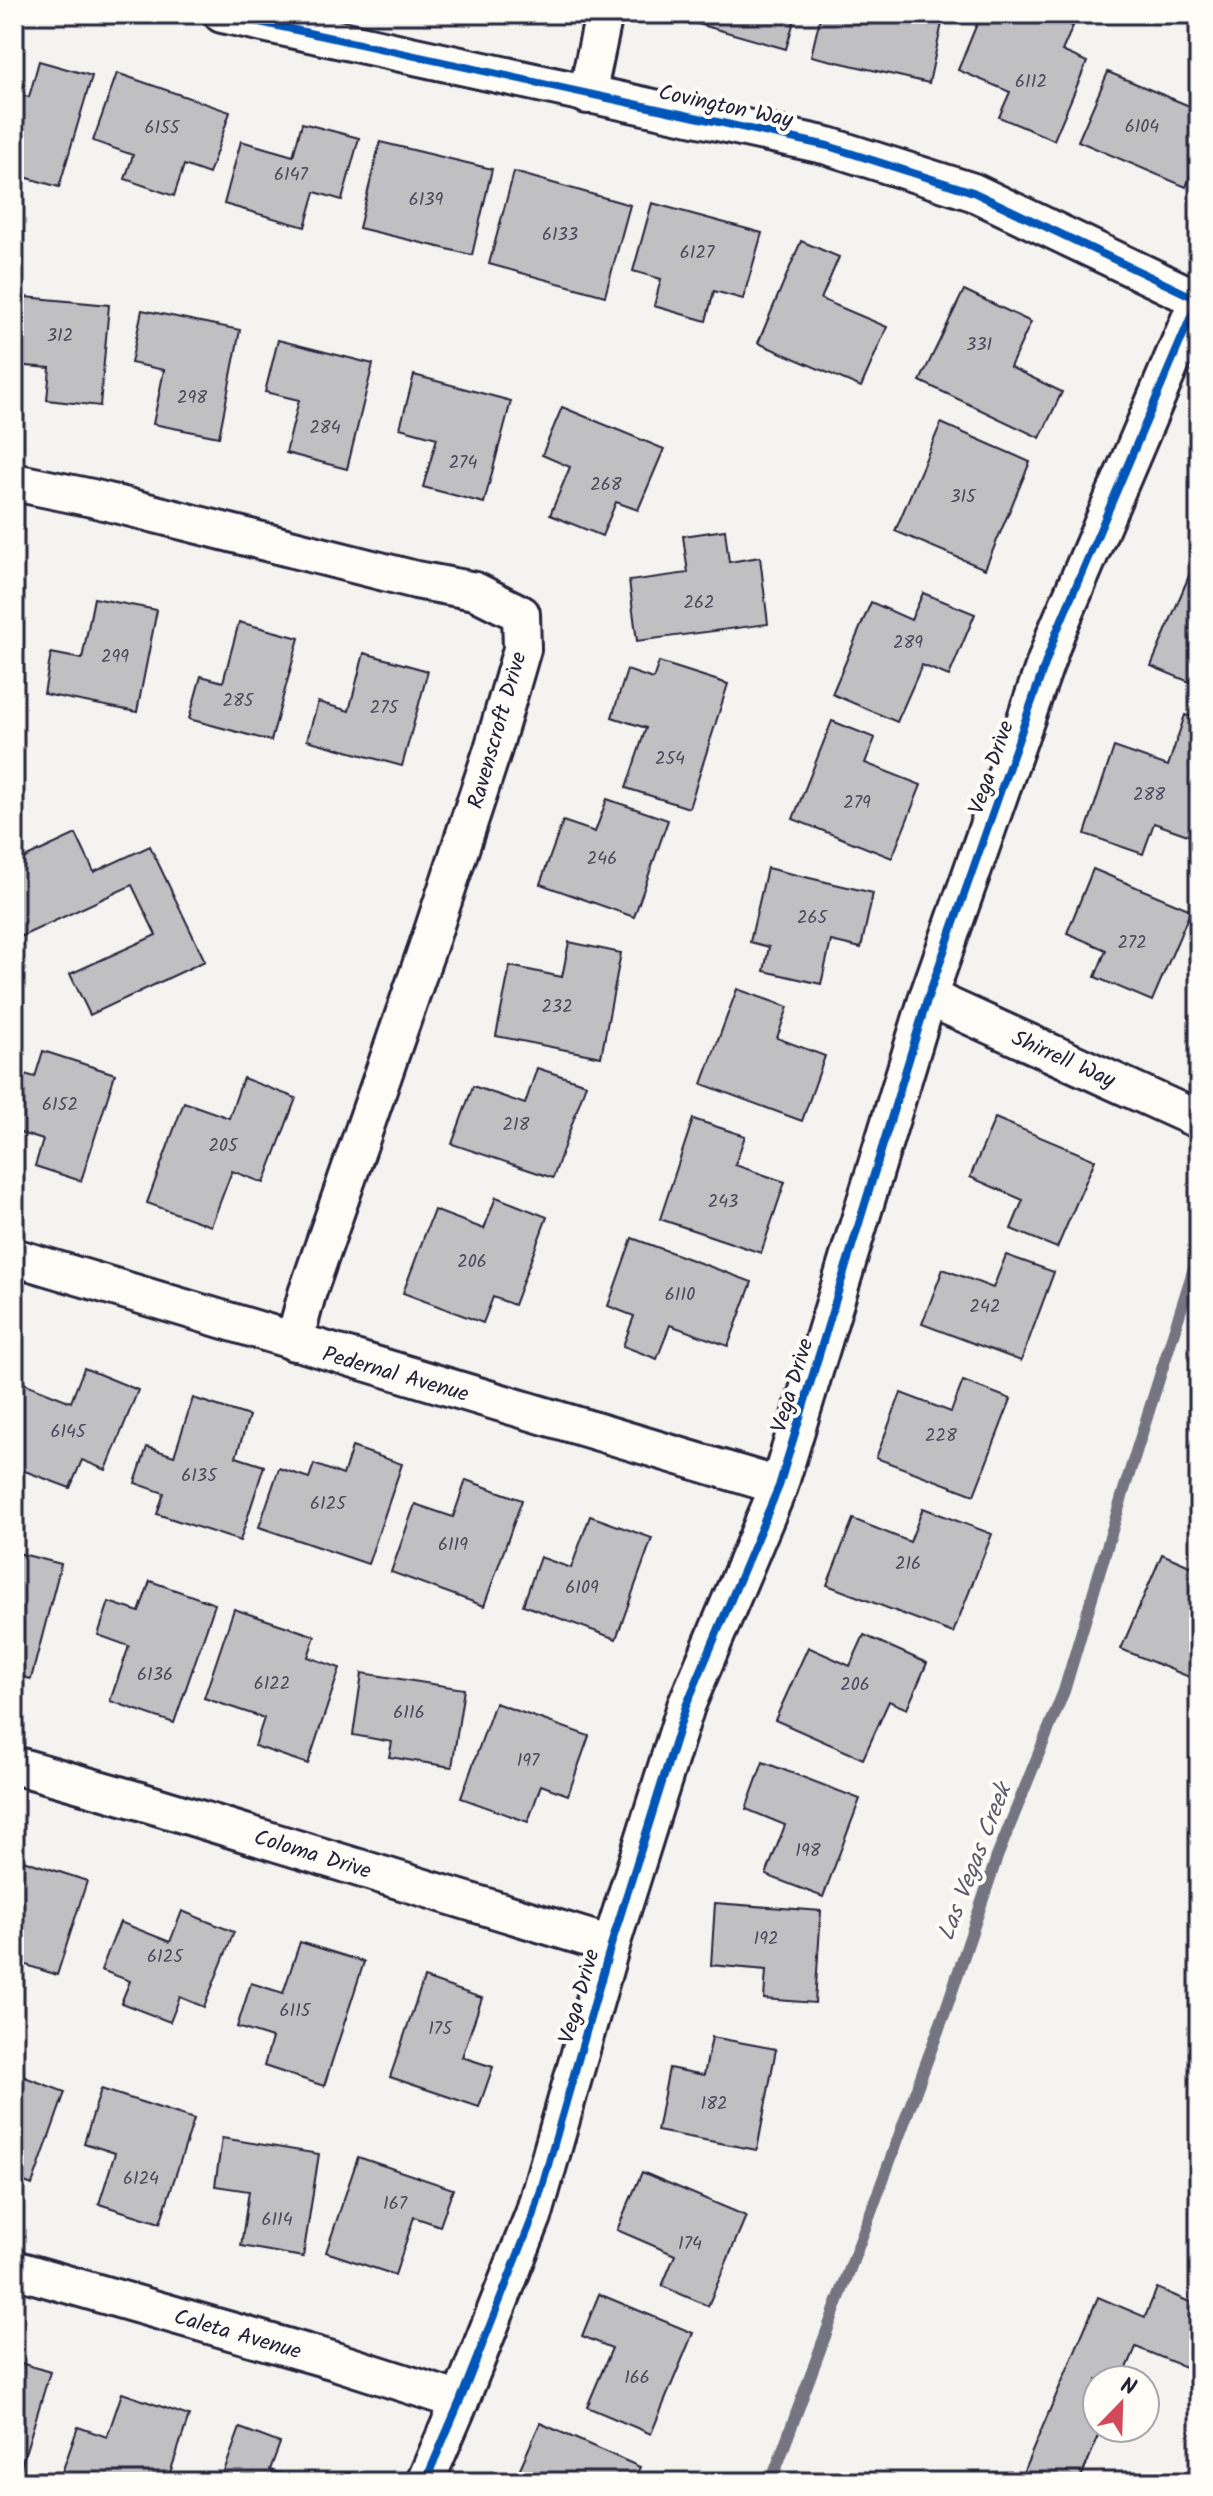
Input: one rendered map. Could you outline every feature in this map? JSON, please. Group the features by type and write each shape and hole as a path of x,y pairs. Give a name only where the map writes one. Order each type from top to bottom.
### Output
{"street":[{"name":"Covington Way","path":"222,14 828,146 973,192 1199,300"},
{"path":"587,95 604,14"},
{"name":"Vega Drive","path":"425,2482 534,2214 611,1945 686,1706 779,1486 928,997 1056,633 1199,300"},
{"name":"Ravenscroft Drive","path":"14,482 92,498 416,580 475,591 521,614 522,649 493,749 307,1294 294,1342"},
{"name":"Shirrell Way","path":"928,997 1199,1120"},
{"name":"Pedernal Avenue","path":"14,1257 779,1486"},
{"name":"Coloma Drive","path":"14,1765 611,1945"},
{"name":"Caleta Avenue","path":"14,2269 335,2361 460,2401"}],"building":[{"path":"678,14 796,14 786,49 677,18"},
{"path":"821,14 944,14 929,83 811,56"},
{"path":"981,14 1045,14 1073,26 1062,51 1087,62 1054,140 999,117 1010,92 958,70"},
{"path":"39,61 92,76 59,187 14,174 14,93 29,97"},
{"path":"1108,72 1199,110 1199,156 1186,187 1078,141"},
{"path":"117,73 230,112 209,174 184,165 174,196 125,179 133,155 93,141"},
{"path":"302,123 359,138 342,200 315,192 305,227 224,204 241,141 293,156"},
{"path":"380,142 492,169 472,255 359,228"},
{"path":"514,172 630,205 605,296 489,264"},
{"path":"652,203 762,233 743,299 714,291 706,321 654,306 661,279 633,271"},
{"path":"801,241 839,257 821,299 887,327 861,387 758,343"},
{"path":"964,290 1031,322 1010,367 1062,392 1040,438 920,381"},
{"path":"14,296 109,305 100,406 47,400 50,368 14,365"},
{"path":"142,310 240,330 219,437 153,424 164,370 131,363"},
{"path":"278,340 373,364 347,469 286,453 299,400 265,392"},
{"path":"414,375 511,401 484,503 423,487 437,438 400,428"},
{"path":"562,407 664,449 638,510 616,502 602,536 550,515 570,467 542,455"},
{"path":"941,423 1030,462 985,569 895,531"},
{"path":"725,530 729,562 760,557 768,624 637,641 629,581 688,573 683,536"},
{"path":"1199,552 1199,686 1151,666"},
{"path":"923,593 975,614 949,676 922,665 897,722 832,694 871,602 911,620"},
{"path":"94,598 157,610 137,712 44,694 51,653 82,659"},
{"path":"239,622 299,638 271,741 189,719 201,676 223,682"},
{"path":"364,653 428,671 402,766 307,740 318,702 349,711"},
{"path":"659,662 728,684 689,808 626,788 646,728 612,717 627,670 653,679"},
{"path":"1185,715 1199,719 1199,839 1154,823 1143,854 1085,834 1114,747 1168,766"},
{"path":"832,721 875,738 865,763 921,785 892,858 793,819"},
{"path":"607,799 668,820 634,917 540,884 563,821 595,832"},
{"path":"76,834 94,872 150,846 205,961 90,1015 70,974 156,935 132,885 16,939 14,863"},
{"path":"767,868 873,893 861,948 831,941 821,984 764,971 769,947 750,942"},
{"path":"1093,869 1191,910 1152,1001 1095,977 1106,950 1067,933"},
{"path":"569,942 621,953 601,1057 496,1036 510,966 562,977"},
{"path":"737,989 788,1007 777,1038 825,1056 802,1121 702,1084"},
{"path":"43,1051 115,1074 81,1181 35,1166 43,1140 14,1131 14,1071 35,1077"},
{"path":"537,1068 586,1084 553,1178 452,1144 473,1086 525,1104"},
{"path":"243,1078 296,1098 264,1183 232,1171 211,1226 147,1203 184,1102 229,1118"},
{"path":"995,1118 1095,1160 1057,1248 1011,1229 1023,1200 970,1177"},
{"path":"693,1119 745,1136 735,1165 785,1182 761,1253 660,1219"},
{"path":"496,1197 547,1217 514,1305 493,1297 483,1323 403,1293 434,1210 484,1229"},
{"path":"632,1238 752,1282 728,1346 670,1325 657,1359 623,1346 634,1316 608,1306"},
{"path":"1006,1255 1054,1272 1021,1361 922,1324 943,1269 993,1288"},
{"path":"84,1368 138,1390 106,1470 82,1460 70,1488 14,1467 14,1401 21,1382 71,1402"},
{"path":"963,1381 1011,1399 974,1495 876,1458 901,1393 951,1412"},
{"path":"193,1398 249,1416 236,1457 264,1466 240,1541 157,1514 164,1493 135,1483 147,1447 174,1456"},
{"path":"352,1447 402,1464 368,1564 259,1527 279,1468 309,1478 314,1464 343,1475"},
{"path":"466,1480 522,1500 484,1606 391,1572 415,1504 453,1517"},
{"path":"923,1508 992,1534 953,1633 827,1585 853,1519 910,1542"},
{"path":"590,1516 652,1538 616,1639 523,1605 540,1557 571,1568"},
{"path":"14,1552 61,1564 31,1679 14,1675"},
{"path":"1162,1554 1199,1570 1199,1681 1121,1649"},
{"path":"150,1581 215,1604 174,1723 110,1701 129,1646 98,1635 109,1602 139,1612"},
{"path":"234,1609 315,1636 308,1657 340,1668 308,1764 255,1746 264,1718 204,1698"},
{"path":"864,1635 927,1663 907,1709 889,1701 863,1759 775,1720 808,1647 850,1666"},
{"path":"362,1673 464,1689 452,1767 389,1757 392,1742 353,1735"},
{"path":"495,1703 589,1736 568,1795 541,1785 528,1822 461,1798"},
{"path":"763,1762 860,1799 823,1897 766,1875 785,1825 746,1809"},
{"path":"23,1860 87,1881 57,1975 14,1961 14,1890"},
{"path":"715,1903 821,1911 815,2003 764,1999 766,1970 711,1965"},
{"path":"182,1911 234,1932 204,2007 180,1997 170,2022 121,2003 130,1981 101,1970 120,1922 170,1942"},
{"path":"300,1942 364,1962 324,2086 264,2066 272,2038 237,2027 251,1983 283,1993"},
{"path":"424,1978 482,1998 462,2057 493,2067 479,2107 390,2077"},
{"path":"712,2037 776,2049 757,2150 657,2131 669,2068 704,2075"},
{"path":"14,2073 65,2092 32,2185 14,2178"},
{"path":"101,2089 194,2119 160,2223 99,2204 115,2153 84,2143"},
{"path":"222,2138 319,2154 303,2257 241,2246 249,2191 215,2186"},
{"path":"358,2157 453,2189 440,2226 414,2217 395,2275 326,2252"},
{"path":"642,2172 746,2216 708,2306 662,2286 675,2255 617,2230"},
{"path":"1157,2288 1199,2306 1199,2334 1185,2367 1136,2347 1129,2364 1081,2364 1081,2444 1095,2444 1079,2482 1019,2482 1098,2297 1145,2317"},
{"path":"599,2294 693,2333 651,2434 587,2407 612,2348 582,2336"},
{"path":"14,2361 50,2372 20,2470 14,2468"},
{"path":"122,2393 189,2416 167,2482 71,2482 60,2478 78,2427 107,2437"},
{"path":"540,2423 640,2467 633,2482 514,2482"},
{"path":"240,2428 280,2443 270,2470 304,2482 220,2482"}],"waterway":[{"name":"Las Vegas Creek","path":"771,2482 945,2012 997,1857 1064,1691 1199,1252"}],"cycle path":[{"path":"222,14 828,146 973,192 1199,300"},
{"path":"425,2482 534,2214 611,1945 686,1706 779,1486 928,997 1056,633 1198,300"}]}
